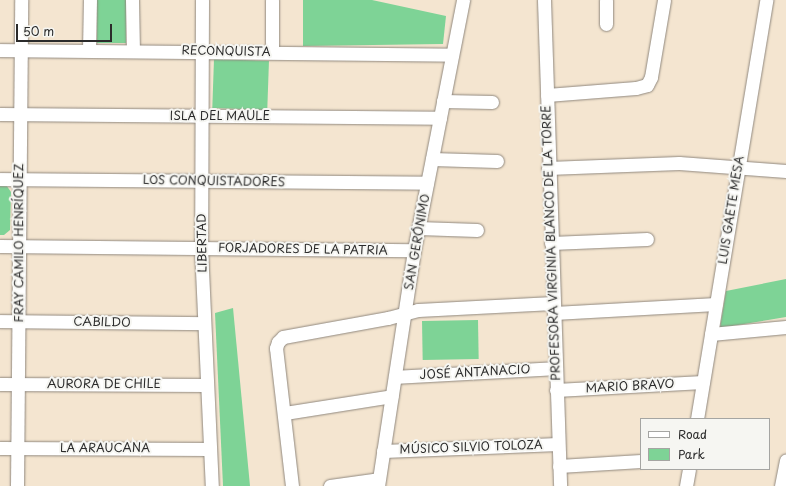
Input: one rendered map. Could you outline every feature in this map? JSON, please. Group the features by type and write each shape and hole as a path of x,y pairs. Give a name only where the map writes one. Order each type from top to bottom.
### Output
{"street":[{"name":"FRAY CAMILO HENRÍQUEZ","path":"17,486 21,0"},
{"path":"90,0 90,50"},
{"path":"132,0 133,50"},
{"name":"LIBERTAD","path":"202,0 201,248 212,486"},
{"path":"272,0 272,52"},
{"name":"SAN GERÓNIMO","path":"378,482 414,250 463,0"},
{"name":"PROFESORA VIRGINIA BLANCO DE LA TORRE","path":"544,0 548,168 560,486"},
{"path":"606,0 606,24"},
{"path":"546,95 636,88 647,85 651,77 664,0"},
{"name":"LUIS GAETE MESA","path":"697,418 766,0"},
{"name":"RECONQUISTA","path":"0,50 133,50 452,55"},
{"path":"443,101 492,102"},
{"name":"ISLA DEL MAULE","path":"0,114 440,118"},
{"path":"432,159 497,161"},
{"path":"548,168 679,163 739,166 786,171"},
{"name":"LOS CONQUISTADORES","path":"0,179 427,183"},
{"path":"418,228 477,230"},
{"path":"551,243 647,239"},
{"name":"FORJADORES DE LA PATRIA","path":"0,246 414,250"},
{"path":"292,486 285,413 276,348 279,340 287,336 418,310 716,304"},
{"name":"CABILDO","path":"0,321 204,323"},
{"path":"711,334 786,327"},
{"name":"JOSÉ ANTANACIO","path":"395,377 556,368"},
{"name":"MARIO BRAVO","path":"556,390 703,382"},
{"name":"AURORA DE CHILE","path":"0,384 207,385"},
{"path":"285,413 392,396"},
{"name":"MÚSICO SILVIO TOLOZA","path":"383,451 558,444"},
{"name":"LA ARAUCANA","path":"0,448 210,449"},
{"path":"781,486 786,460"},
{"path":"559,466 640,462"},
{"path":"686,486 689,470"},
{"path":"330,486 378,482"}],"green space":[{"path":"97,0 126,0 126,43 97,43"},
{"path":"303,0 372,0 446,16 443,44 303,46"},
{"path":"214,59 269,61 267,110 212,108"},
{"path":"0,182 4,182 11,192 10,230 4,235 0,235"},
{"path":"786,279 786,317 720,328 726,291"},
{"path":"233,308 250,486 223,486 215,313"},
{"path":"478,320 479,359 423,360 422,321"}]}
